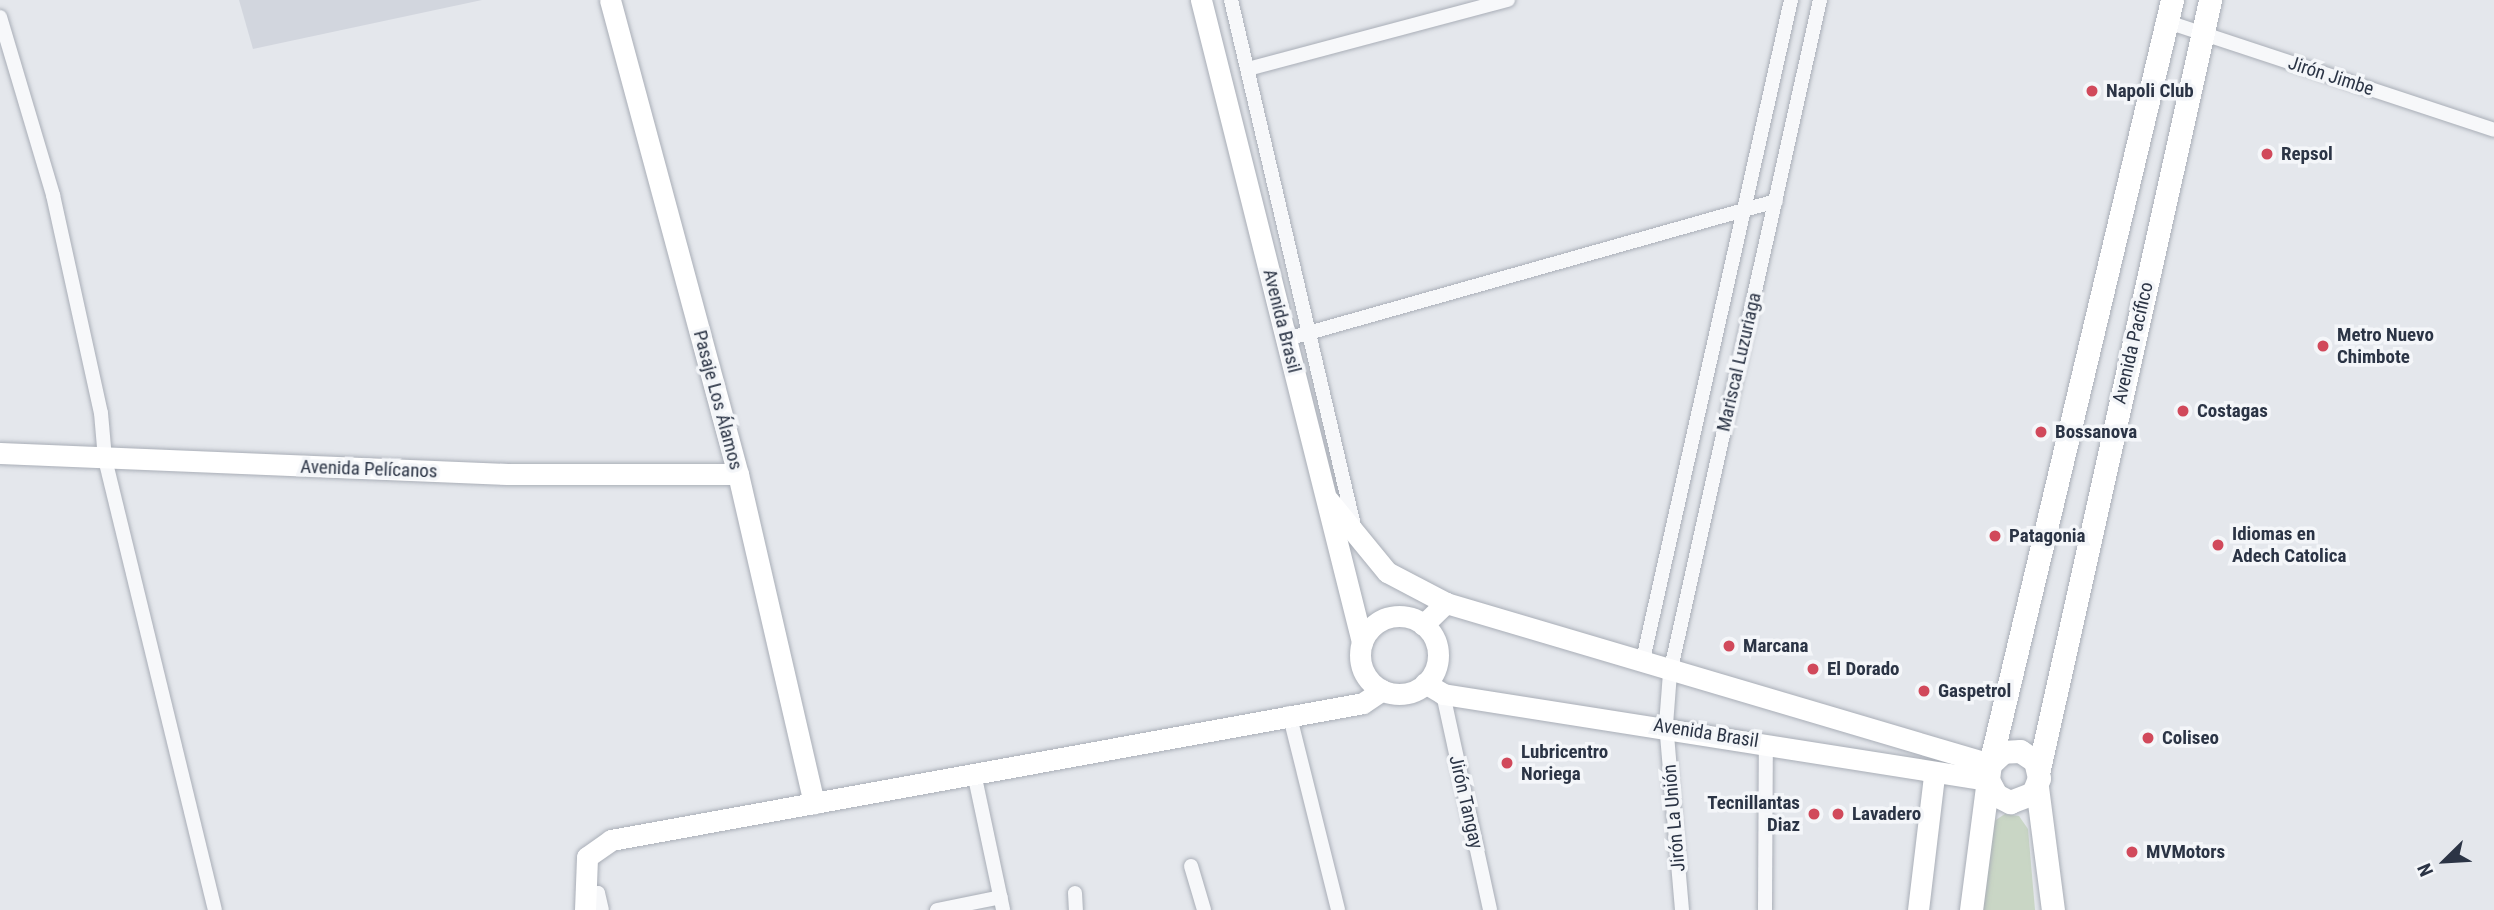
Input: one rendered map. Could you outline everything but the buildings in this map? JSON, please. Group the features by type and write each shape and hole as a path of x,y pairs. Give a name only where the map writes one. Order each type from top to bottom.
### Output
{"main road":[{"name":"Pasaje Los Álamos","path":"610,0 738,474 814,803"},
{"name":"Avenida Brasil","path":"1202,0 1362,642"},
{"name":"Avenida Pacífico","path":"2053,910 2038,778 2210,0"},
{"name":"Avenida Pacífico","path":"1971,910 1989,772 2170,11"},
{"name":"Avenida Pelícanos","path":"0,453 508,474 738,474"},
{"path":"590,907 593,847 684,824 814,803 1289,713 1363,702 1382,690 1409,692 1434,688 1437,658 1420,622 1387,572 1324,496"},
{"path":"1387,572 1446,603 1989,772"},
{"path":"1382,690 1363,670 1362,642 1379,620 1420,622 1446,603"},
{"name":"Avenida Brasil","path":"1434,688 1666,725 1934,775 1989,772"},
{"path":"2020,751 2038,778 2026,799 2010,802 1996,795 1989,772 2003,752 2020,751"},
{"path":"1918,910 1934,775"},
{"path":"2050,878 2061,910"}],"street":[{"path":"1231,0 1312,332 1356,535"},
{"path":"1248,69 1508,0"},
{"name":"Mariscal Luzuriaga","path":"1642,664 1791,0"},
{"name":"Mariscal Luzuriaga","path":"1666,725 1670,673 1820,0"},
{"name":"Jirón Jimbe","path":"2170,11 2203,33 2494,130"},
{"path":"0,17 54,195 101,413 105,459 215,910"},
{"path":"1287,339 1776,201"},
{"name":"Jirón Tangay","path":"1434,688 1490,910"},
{"path":"1289,713 1338,910"},
{"name":"Jirón La Unión","path":"1666,725 1682,910"},
{"path":"1765,910 1766,743"},
{"path":"937,910 1002,903 974,773"},
{"path":"1191,866 1204,910"},
{"path":"1076,893 1076,910"}],"shaded area":[{"path":"239,0 482,0 253,49"}],"green space":[{"path":"2005,814 2019,816 2028,829 2035,910 1977,910 1991,823"}],"place":[{"name":"Napoli Club","path":"2092,91"},
{"name":"Repsol","path":"2267,154"},
{"name":"Metro Nuevo Chimbote","path":"2323,346"},
{"name":"Costagas","path":"2183,411"},
{"name":"Bossanova","path":"2041,432"},
{"name":"Patagonia","path":"1995,536"},
{"name":"Idiomas en Adech Catolica","path":"2218,545"},
{"name":"Marcana","path":"1729,646"},
{"name":"El Dorado","path":"1813,669"},
{"name":"Gaspetrol","path":"1924,691"},
{"name":"Coliseo","path":"2148,738"},
{"name":"Lubricentro Noriega","path":"1507,763"},
{"name":"Tecnillantas Diaz","path":"1814,814"},
{"name":"Lavadero","path":"1838,814"},
{"name":"MVMotors","path":"2132,852"}]}
